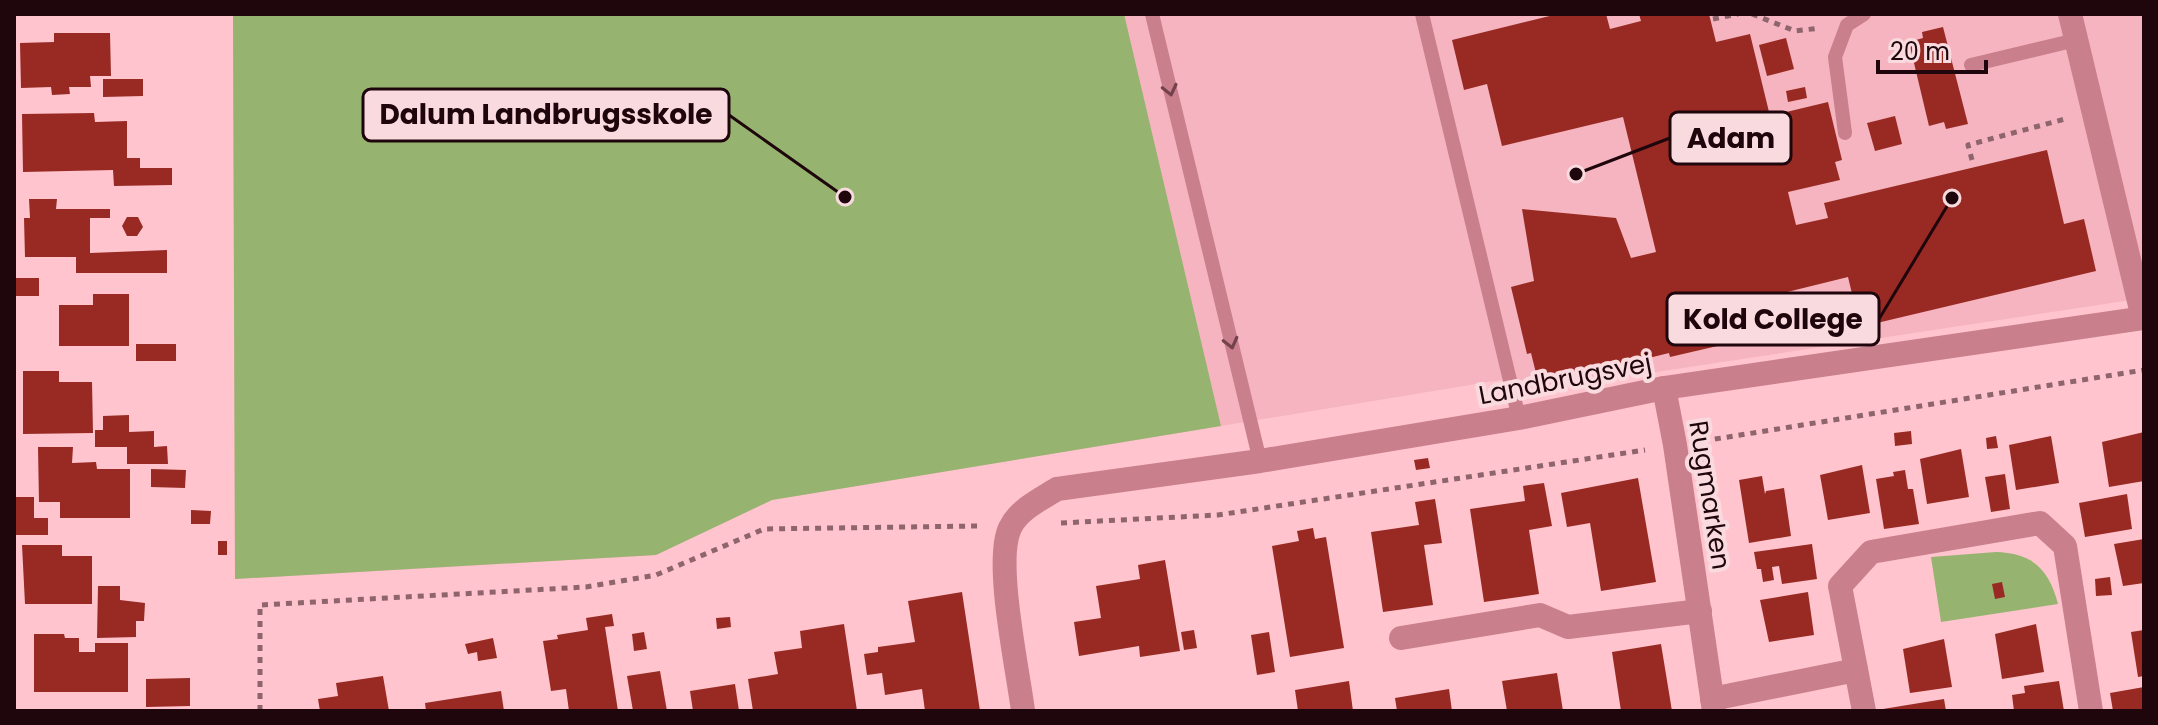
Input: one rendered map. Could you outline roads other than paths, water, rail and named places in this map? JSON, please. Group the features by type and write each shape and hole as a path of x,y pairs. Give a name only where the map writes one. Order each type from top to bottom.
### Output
{"street":[{"name":"Landbrugsvej","path":"1023,711 1004,570 1005,546 1011,526 1029,506 1057,489 1260,461 1519,418 1664,388 2144,318 2070,14"},
{"name":"Rugmarken","path":"1664,388 1713,705 1856,670"},
{"path":"1864,711 1840,586 1871,552 2040,523 2065,546 2091,711"},
{"path":"1401,638 1540,615 1568,627 1700,611"}],"lane":[{"path":"1152,14 1260,461"},
{"path":"1422,14 1519,418"},
{"path":"1845,133 1835,57 1847,25 1864,14"},
{"path":"1971,65 2076,40"}],"place":[{"name":"Adam","path":"1576,174"},
{"name":"Dalum Landbrugsskole","path":"845,197"},
{"name":"Kold College","path":"1952,198"}]}
